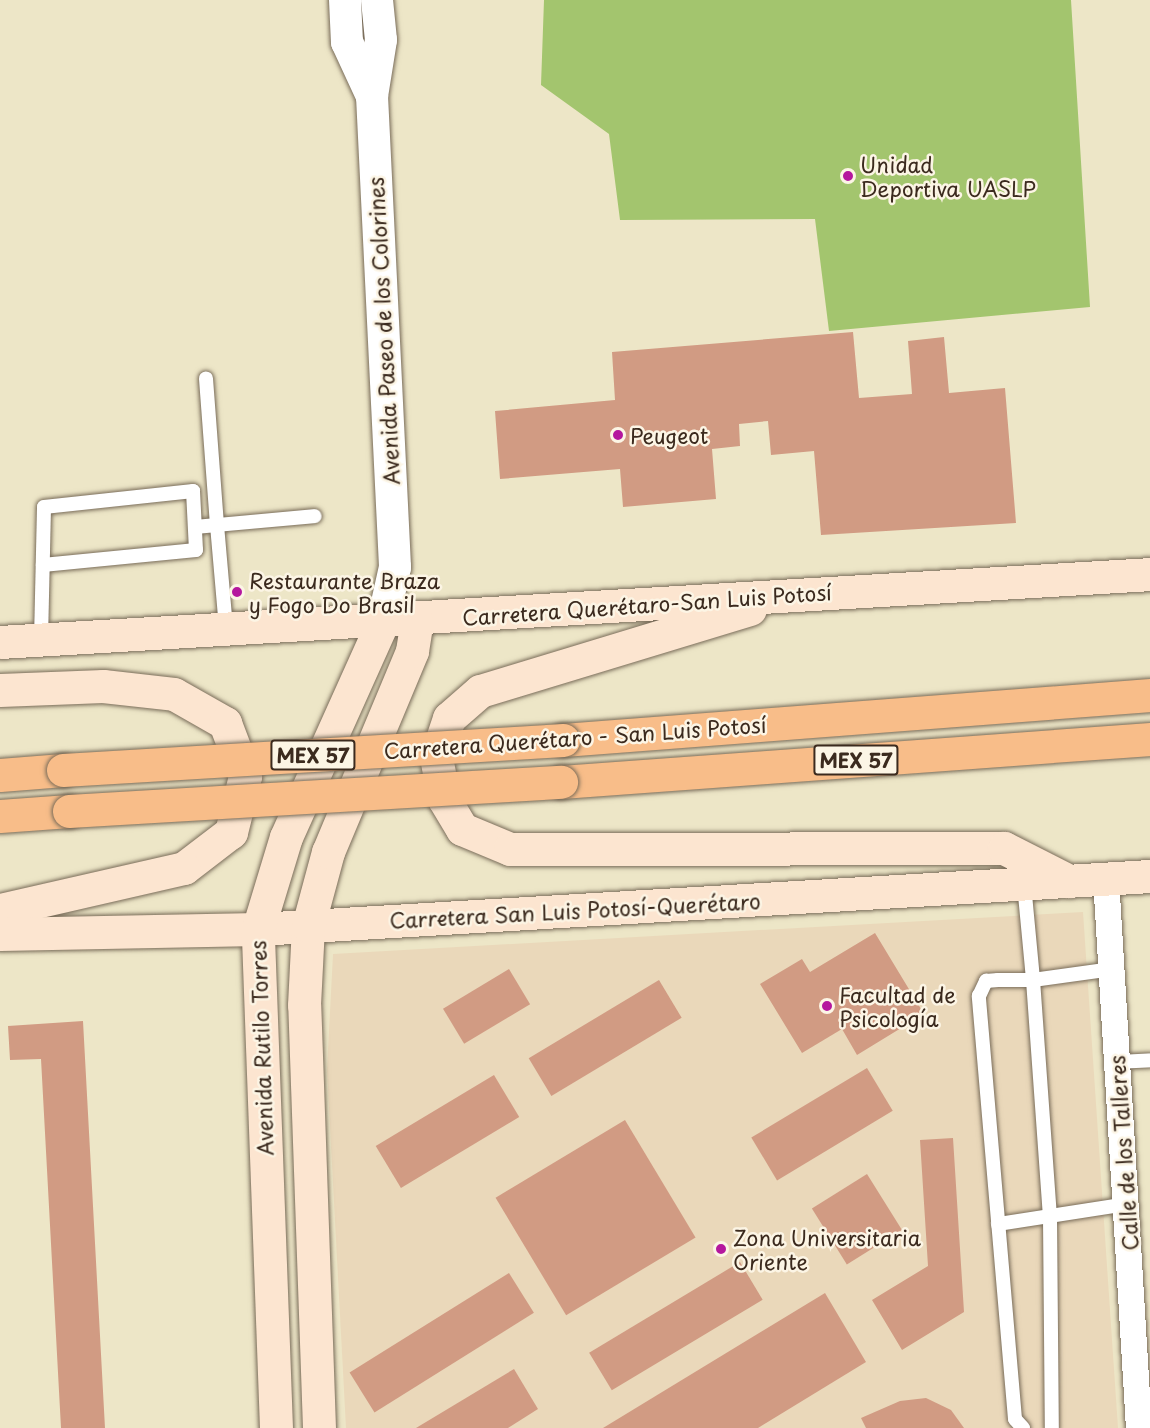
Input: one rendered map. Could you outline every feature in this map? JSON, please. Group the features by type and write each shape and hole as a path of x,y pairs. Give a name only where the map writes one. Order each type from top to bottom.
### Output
{"highway":[{"name":"Carretera Querétaro - San Luis Potosí","path":"0,775 563,740 1150,695"},
{"name":"Carretera Querétaro - San Luis Potosí","path":"0,816 561,782 1150,739"}],"main road":[{"name":"Carretera Querétaro-San Luis Potosí","path":"0,642 226,628 417,621 795,594 1150,574"},
{"path":"795,594 480,691 449,718 436,757 444,799 462,829 510,849 1004,848 1070,882"},
{"name":"Avenida Rutilo Torres","path":"276,1428 258,929 286,837 383,621"},
{"name":"Avenida Rutilo Torres","path":"319,1428 304,1005 308,926 328,852 412,651 417,621"},
{"path":"0,690 102,686 174,694 225,723 245,776 231,832 184,868 0,910"},
{"name":"Carretera San Luis Potosí-Querétaro","path":"0,934 258,929 1150,876"}],"street":[{"name":"Avenida Paseo de los Colorines","path":"345,0 347,42 372,96"},
{"name":"Avenida Paseo de los Colorines","path":"377,0 381,40 372,96 395,567 383,621"},
{"path":"347,42 381,40"},
{"name":"Avenida Paseo de los Colorines","path":"395,567 417,621"},
{"name":"Calle de los Talleres","path":"1106,878 1139,1428"}],"lane":[{"path":"206,378 226,628"},
{"path":"41,640 44,507 193,491 196,550 43,565"},
{"path":"195,527 315,516"},
{"path":"1024,884 1050,1218 1052,1428"},
{"path":"1023,1428 1015,1419 979,996 986,981 1033,980 1112,969"},
{"path":"1118,1062 1150,1060"},
{"path":"998,1224 1050,1218 1127,1204"}],"shaded area":[{"name":"Zona Universitaria Oriente","path":"1083,912 1118,1428 346,1428 327,1070 333,954"}],"green space":[{"name":"Unidad Deportiva UASLP","path":"544,0 1071,0 1090,307 829,331 815,219 620,220 609,134 541,85"}],"building":[{"name":"Peugeot","path":"853,332 859,398 912,394 908,341 944,337 949,393 1005,388 1016,523 821,535 814,451 771,455 768,421 739,424 740,446 712,449 716,499 623,507 620,469 500,479 495,411 615,400 612,352"},
{"path":"875,933 924,1014 857,1055 842,1029 802,1053 760,984 802,959 810,972"},
{"path":"509,969 530,1004 464,1044 443,1009"},
{"path":"659,980 682,1018 551,1096 529,1058"},
{"path":"83,1021 105,1428 61,1428 41,1059 10,1060 8,1026"},
{"path":"867,1068 893,1111 777,1180 751,1138"},
{"path":"494,1075 519,1117 401,1188 376,1146"},
{"path":"625,1120 696,1237 566,1315 496,1198"},
{"path":"953,1138 964,1312 902,1350 872,1300 928,1266 920,1140"},
{"path":"867,1174 902,1230 847,1264 812,1208"},
{"path":"740,1262 763,1300 612,1390 589,1353"},
{"path":"509,1273 534,1313 374,1412 350,1373"},
{"path":"825,1293 866,1362 758,1428 603,1428"},
{"path":"514,1369 538,1409 508,1428 416,1428"},
{"path":"926,1398 951,1410 964,1428 866,1428 861,1418 900,1401"}],"place":[{"name":"Unidad Deportiva UASLP","path":"848,176"},
{"name":"Peugeot","path":"618,435"},
{"name":"Restaurante Braza y Fogo Do Brasil","path":"237,592"},
{"name":"Facultad de Psicología","path":"827,1006"},
{"name":"Zona Universitaria Oriente","path":"721,1249"}]}
